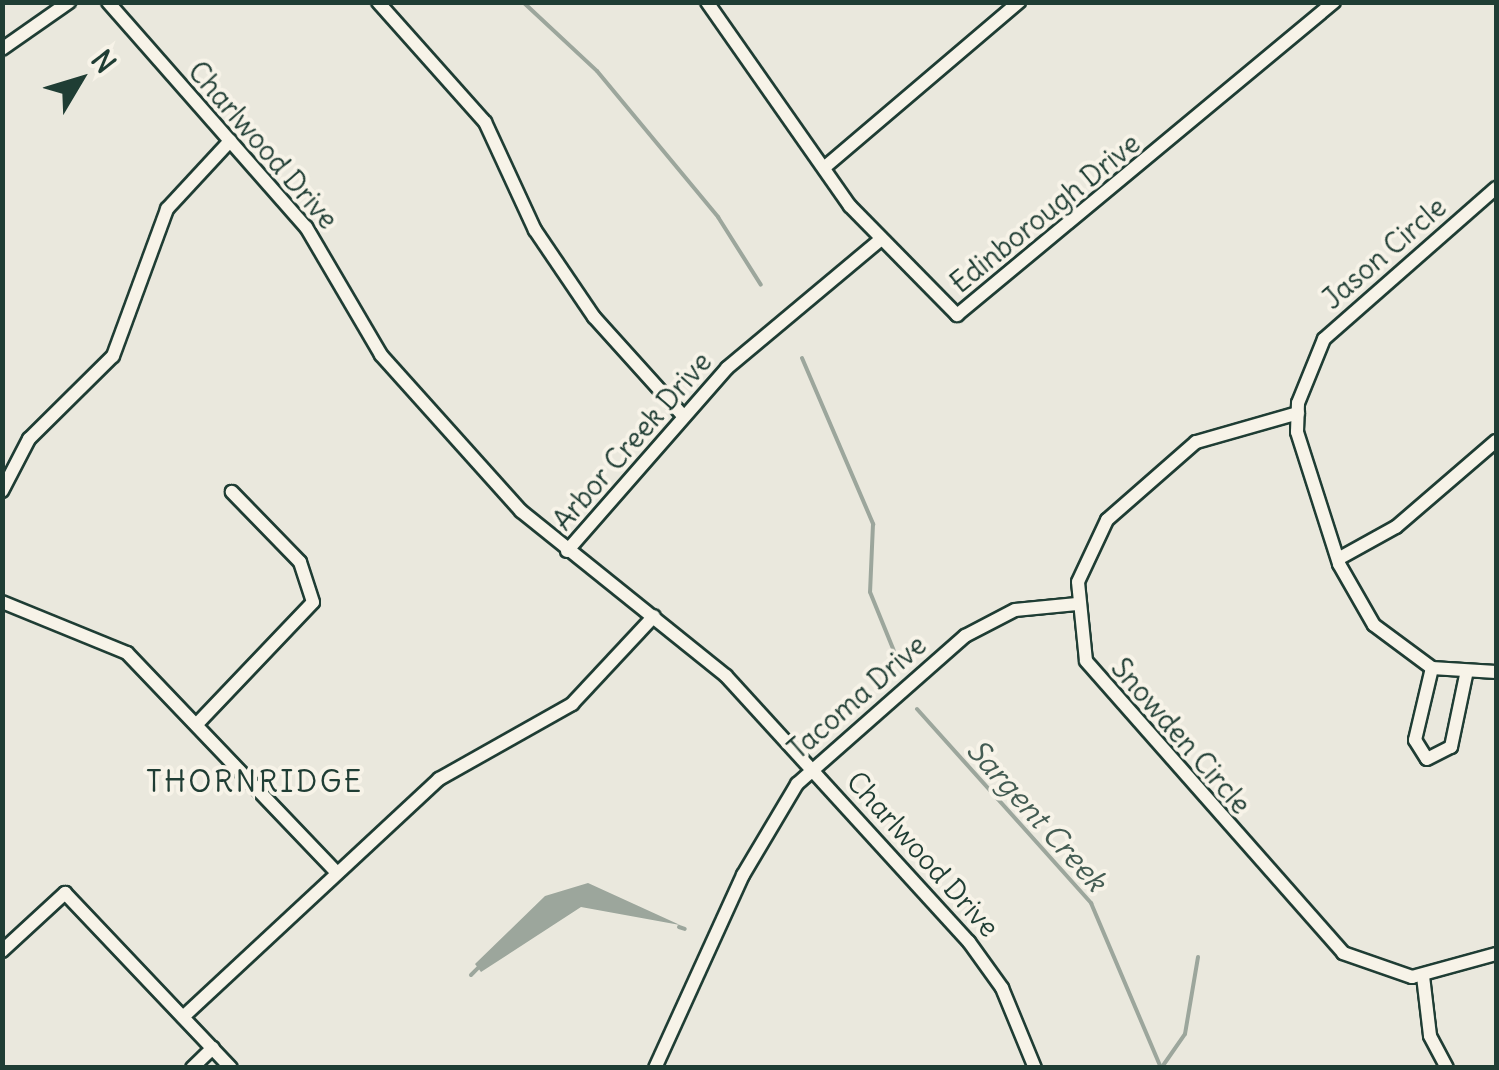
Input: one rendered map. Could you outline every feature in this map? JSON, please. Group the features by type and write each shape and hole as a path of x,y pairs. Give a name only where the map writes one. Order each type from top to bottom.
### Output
{"street":[{"path":"2,49 69,2"},
{"name":"Charlwood Drive","path":"108,2 306,227 381,355 567,551"},
{"path":"378,2 486,122 535,230 594,317 683,416"},
{"name":"Edinborough Drive","path":"706,2 879,241 944,309 971,312 1334,2"},
{"path":"824,167 1019,2"},
{"path":"2,491 30,439 112,356 167,209 230,141"},
{"name":"Jason Circle","path":"1496,188 1324,340 1298,413 1303,465 1338,559 1374,625 1432,668 1466,674 1496,672"},
{"name":"Arbor Creek Drive","path":"654,616 567,551 631,488 683,416 879,241"},
{"name":"Snowden Circle","path":"1298,413 1216,432 1165,466 1106,520 1076,604 1086,661 1102,688 1307,918 1370,969 1423,976 1496,954"},
{"path":"1338,559 1396,527 1496,441"},
{"path":"197,724 313,602 300,562 232,492"},
{"path":"2,602 104,637 197,724 336,872"},
{"name":"Tacoma Drive","path":"655,1068 743,875 813,768 965,636 1016,610 1076,604"},
{"path":"183,1017 336,872 456,766 572,704 654,616"},
{"name":"Charlwood Drive","path":"654,616 813,768 988,964 1034,1068"},
{"path":"1432,668 1416,740 1426,759 1451,747 1466,674"},
{"path":"2,951 65,893 231,1068"},
{"path":"1423,976 1430,1036 1447,1068"},
{"path":"192,1068 212,1048"}],"shaded area":[{"path":"588,883 680,925 581,907 481,972 475,964 545,896"}],"waterway":[{"name":"Sargent Creek","path":"523,2 597,71 718,217 761,285"},
{"name":"Sargent Creek","path":"802,358 873,524 870,592 898,661"},
{"name":"Sargent Creek","path":"917,709 1091,903 1161,1068"},
{"path":"679,927 685,929"},
{"path":"1162,1067 1185,1034 1198,957"},
{"path":"471,975 478,968"}],"district":[{"name":"THORNRIDGE","path":"255,781"}]}
